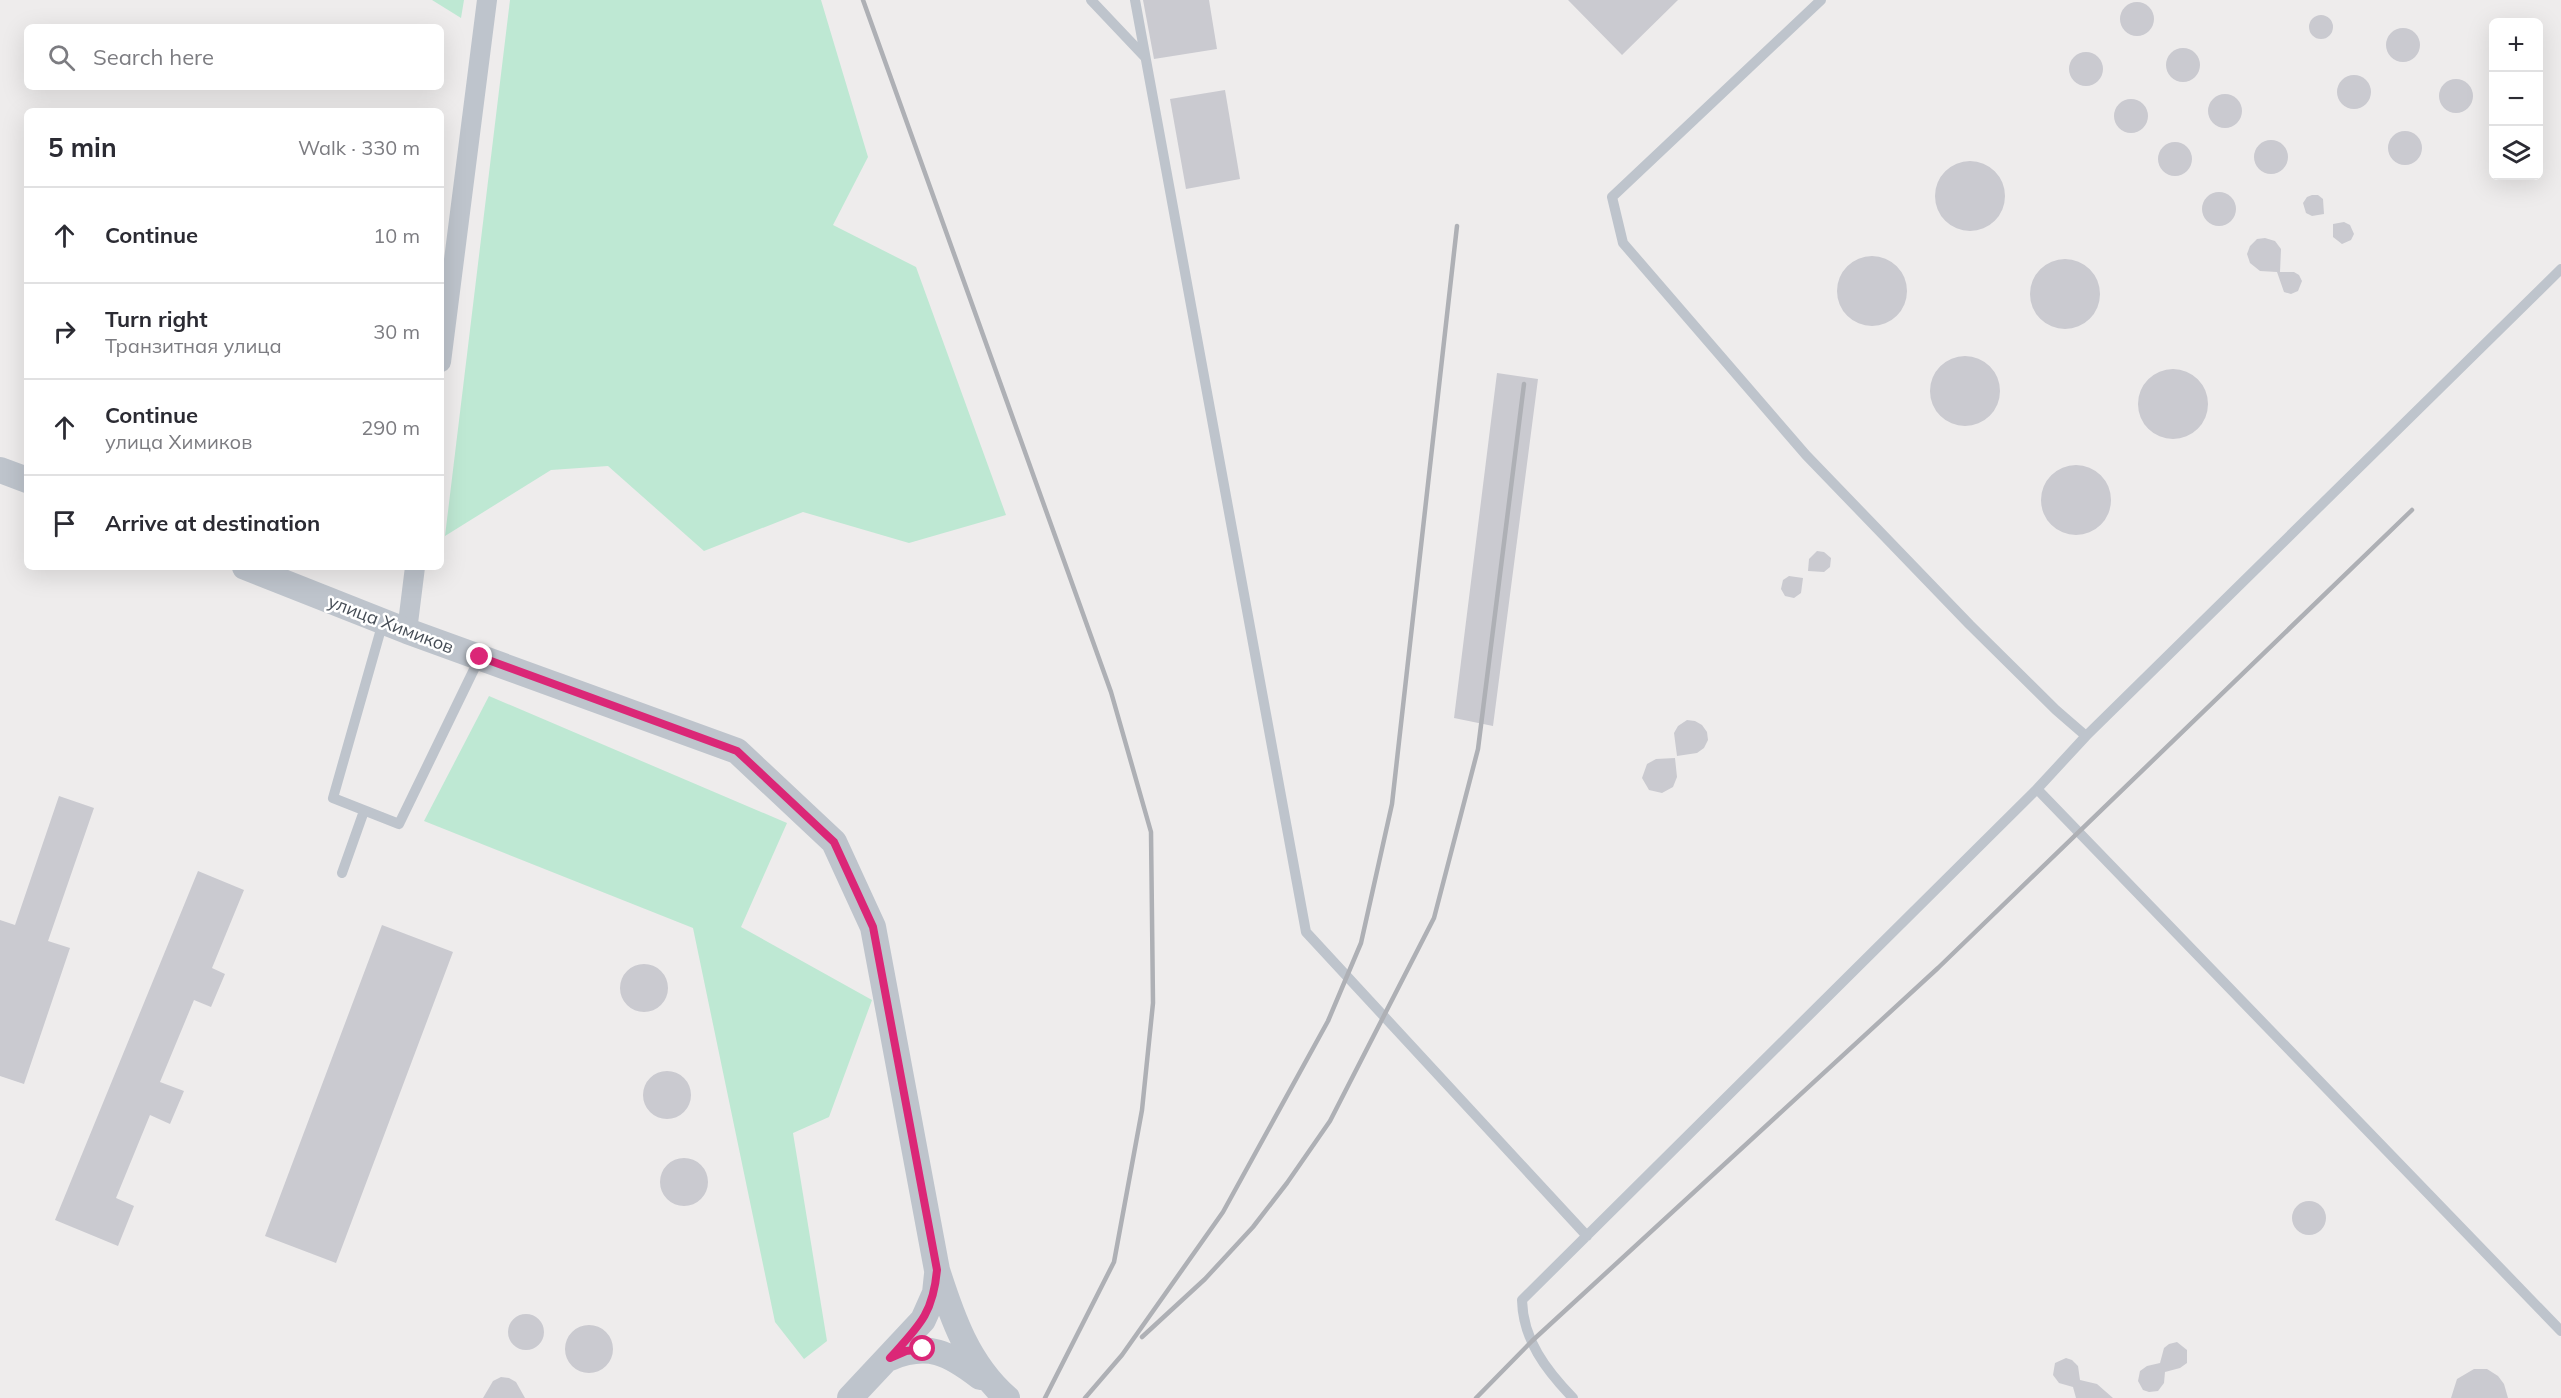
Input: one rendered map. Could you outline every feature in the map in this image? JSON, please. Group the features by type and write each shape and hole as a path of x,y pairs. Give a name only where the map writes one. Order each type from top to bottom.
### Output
{"street":[{"path":"444,338 487,0"},
{"path":"0,470 24,479"},
{"name":"улица Химиков","path":"253,570 395,626 737,751 834,842 873,927 937,1270 962,1341 1005,1396"},
{"path":"395,626 414,570"},
{"path":"850,1398 890,1358 923,1320 935,1293 937,1270"},
{"path":"890,1358 906,1351 923,1349 941,1352 964,1365 1005,1396"}],"lane":[{"path":"1091,0 1144,56"},
{"path":"1135,0 1306,932 1587,1236"},
{"path":"1821,0 1612,197 1623,243 1806,455 1970,625 2056,710 2086,736"},
{"path":"1573,1398 1548,1371 1523,1322 1522,1300 2037,789 2086,736 2561,269"},
{"path":"395,626 333,798 399,824 480,657"},
{"path":"2037,789 2561,1331"},
{"path":"342,873 364,811"}],"green space":[{"path":"432,0 464,0 461,18"},
{"path":"510,0 821,0 868,157 833,225 916,267 1006,515 909,543 803,512 704,551 608,466 551,470 445,536"},
{"path":"489,696 787,823 741,927 872,1000 829,1117 793,1133 827,1341 804,1359 775,1322 693,928 424,821"}],"building":[{"path":"1143,0 1209,0 1217,49 1154,59"},
{"path":"1568,0 1678,0 1622,55"},
{"path":"2137,2 2149,7 2154,19 2149,31 2137,36 2125,31 2120,19 2125,7"},
{"path":"2321,15 2330,18 2333,27 2330,36 2321,39 2312,36 2309,27 2312,18"},
{"path":"2403,28 2415,33 2420,45 2415,57 2403,62 2391,57 2386,45 2391,33"},
{"path":"2183,48 2195,53 2200,65 2195,77 2183,82 2171,77 2166,65 2171,53"},
{"path":"2086,52 2098,57 2103,69 2098,81 2086,86 2074,81 2069,69 2074,57"},
{"path":"2354,75 2366,80 2371,92 2366,104 2354,109 2342,104 2337,92 2342,80"},
{"path":"2456,79 2468,84 2473,96 2468,108 2456,113 2444,108 2439,96 2444,84"},
{"path":"1225,90 1240,179 1186,189 1170,99"},
{"path":"2225,94 2237,99 2242,111 2237,123 2225,128 2213,123 2208,111 2213,99"},
{"path":"2131,99 2143,104 2148,116 2143,128 2131,133 2119,128 2114,116 2119,104"},
{"path":"2405,131 2417,136 2422,148 2417,160 2405,165 2393,160 2388,148 2393,136"},
{"path":"2271,140 2283,145 2288,157 2283,169 2271,174 2259,169 2254,157 2259,145"},
{"path":"2175,142 2187,147 2192,159 2187,171 2175,176 2163,171 2158,159 2163,147"},
{"path":"1970,161 1983,164 1995,171 2002,183 2005,196 2002,209 1995,221 1983,228 1970,231 1957,228 1945,221 1938,209 1935,196 1938,183 1945,171 1957,164"},
{"path":"2219,192 2231,197 2236,209 2231,221 2219,226 2207,221 2202,209 2207,197"},
{"path":"2318,195 2323,199 2324,214 2312,216 2306,213 2303,203 2307,197"},
{"path":"2344,222 2350,225 2354,234 2351,240 2342,244 2333,237 2333,224"},
{"path":"2265,238 2275,241 2281,249 2280,272 2294,272 2299,275 2302,281 2298,291 2291,294 2284,292 2277,272 2260,271 2250,263 2247,254 2250,246 2257,239"},
{"path":"1872,256 1885,259 1897,266 1904,278 1907,291 1904,304 1897,316 1885,323 1872,326 1859,323 1847,316 1840,304 1837,291 1840,278 1847,266 1859,259"},
{"path":"2065,259 2078,262 2090,269 2097,281 2100,294 2097,307 2090,319 2078,326 2065,329 2052,326 2040,319 2033,307 2030,294 2033,281 2040,269 2052,262"},
{"path":"1965,356 1978,359 1990,366 1997,378 2000,391 1997,404 1990,416 1978,423 1965,426 1952,423 1940,416 1933,404 1930,391 1933,378 1940,366 1952,359"},
{"path":"2173,369 2186,372 2198,379 2205,391 2208,404 2205,417 2198,429 2186,436 2173,439 2160,436 2148,429 2141,417 2138,404 2141,391 2148,379 2160,372"},
{"path":"1497,373 1538,379 1493,726 1454,718"},
{"path":"2076,465 2089,468 2101,475 2108,487 2111,500 2108,513 2101,525 2089,532 2076,535 2063,532 2051,525 2044,513 2041,500 2044,487 2051,475 2063,468"},
{"path":"1817,551 1824,552 1831,558 1830,567 1824,572 1808,571 1809,559"},
{"path":"1789,576 1803,578 1801,593 1794,598 1785,596 1781,589 1783,580"},
{"path":"1687,720 1702,725 1707,732 1708,740 1704,748 1697,753 1677,756 1674,733 1678,726"},
{"path":"1675,758 1677,777 1673,787 1662,793 1649,790 1642,778 1647,764 1656,759"},
{"path":"59,796 94,808 48,941 70,948 24,1084 0,1076 0,920 15,925"},
{"path":"198,871 244,890 212,968 225,974 211,1007 194,1000 160,1082 184,1091 170,1124 150,1115 116,1198 134,1206 118,1246 55,1220"},
{"path":"382,925 453,952 336,1263 265,1236"},
{"path":"644,964 661,971 668,988 661,1005 644,1012 627,1005 620,988 627,971"},
{"path":"667,1071 684,1078 691,1095 684,1112 667,1119 650,1112 643,1095 650,1078"},
{"path":"684,1158 701,1165 708,1182 701,1199 684,1206 667,1199 660,1182 667,1165"},
{"path":"2309,1201 2321,1206 2326,1218 2321,1230 2309,1235 2297,1230 2292,1218 2297,1206"},
{"path":"526,1314 538,1320 544,1332 538,1344 526,1350 514,1344 508,1332 514,1320"},
{"path":"589,1325 606,1332 613,1349 606,1366 589,1373 572,1366 565,1349 572,1332"},
{"path":"2177,1342 2187,1350 2187,1363 2180,1368 2165,1372 2164,1383 2158,1391 2143,1390 2138,1381 2140,1371 2147,1366 2160,1363 2164,1348"},
{"path":"2066,1358 2078,1366 2080,1380 2097,1384 2113,1398 2076,1398 2073,1387 2059,1383 2053,1375 2055,1363"},
{"path":"2474,1369 2487,1369 2498,1376 2504,1384 2508,1398 2451,1398 2457,1379"},
{"path":"501,1377 516,1382 525,1398 483,1398 493,1381"}],"railway":[{"path":"863,0 1111,692 1151,832 1153,1003 1142,1110 1114,1262 1045,1398"},
{"path":"1085,1398 1122,1355 1223,1212 1328,1021 1361,943 1392,804 1457,226"},
{"path":"1142,1337 1205,1279 1253,1227 1287,1183 1330,1121 1434,918 1478,749 1524,384"},
{"path":"1476,1398 1532,1341 1938,968 2412,510"}],"route":[{"path":"480,657 737,751 834,842 873,927 937,1270 935,1293 930,1307 923,1320 890,1358 906,1351 923,1349"}]}
